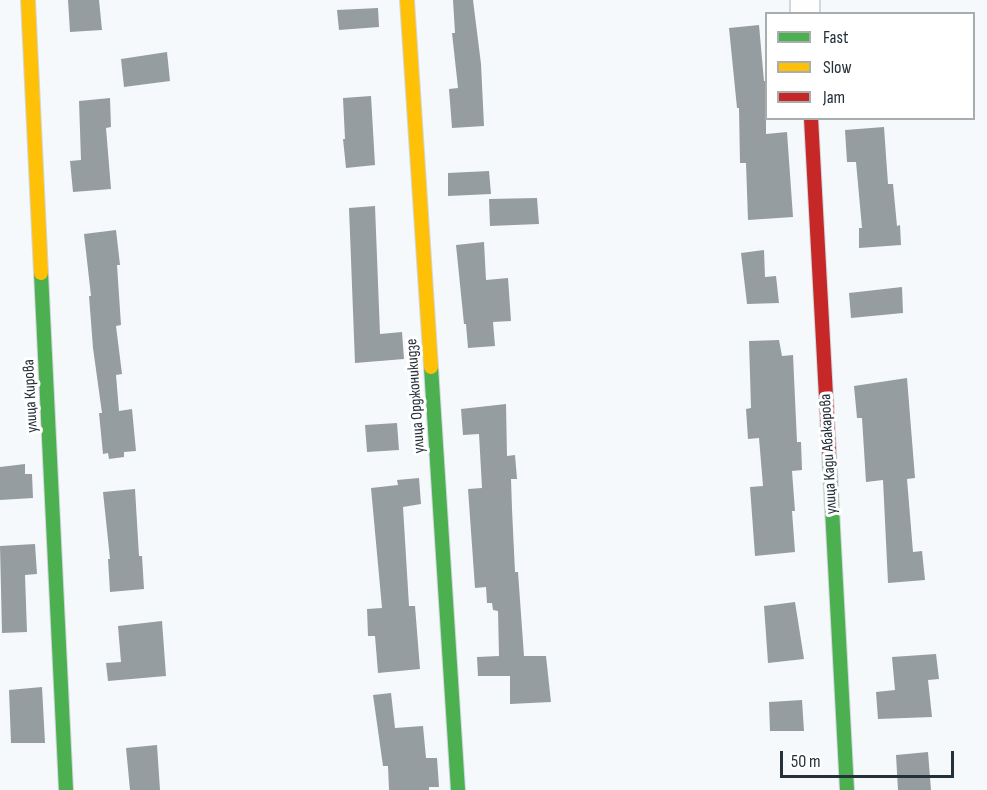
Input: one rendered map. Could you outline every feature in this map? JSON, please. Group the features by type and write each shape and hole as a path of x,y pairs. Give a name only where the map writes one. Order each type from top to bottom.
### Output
{"street":[{"name":"улица Кирова","path":"28,0 66,790"},
{"name":"улица Орджоникидзе","path":"407,0 458,790"},
{"name":"улица Кади Абакарова","path":"811,120 847,790"}],"building":[{"path":"68,0 99,0 102,30 70,32"},
{"path":"453,0 473,0 481,64 484,126 452,128 449,89 458,88 452,33 455,33"},
{"path":"378,8 379,27 339,30 337,10"},
{"path":"759,25 765,81 766,134 787,132 793,217 748,220 746,163 740,163 739,108 737,108 729,28"},
{"path":"167,52 170,81 124,87 121,59"},
{"path":"371,96 375,165 346,168 343,98"},
{"path":"110,98 111,127 106,128 111,189 73,192 70,161 81,160 79,101"},
{"path":"884,127 888,184 893,184 901,245 859,248 859,228 862,228 856,162 847,162 845,130"},
{"path":"489,171 491,194 448,196 448,173"},
{"path":"537,198 539,224 490,226 489,199"},
{"path":"375,206 380,334 402,332 404,359 355,363 349,208"},
{"path":"116,230 120,265 117,265 121,325 116,326 122,374 116,375 119,411 132,409 136,451 124,452 124,457 109,459 108,453 103,454 99,413 102,413 93,348 89,296 91,296 84,234"},
{"path":"484,242 486,280 508,278 511,321 493,322 495,346 468,348 456,245"},
{"path":"764,250 765,277 776,276 779,303 747,304 741,253"},
{"path":"902,287 903,313 851,318 849,293"},
{"path":"779,340 782,356 793,355 797,442 801,442 802,470 792,471 795,552 755,556 750,487 763,486 759,438 748,439 746,409 751,408 749,341"},
{"path":"907,378 915,478 907,479 913,552 922,551 925,580 888,583 883,480 866,482 862,418 857,418 854,386"},
{"path":"506,404 507,456 515,455 517,479 511,479 512,509 515,572 518,572 524,656 546,656 551,702 510,704 510,676 478,676 477,657 499,656 498,611 493,610 492,603 487,603 486,587 475,588 468,489 482,488 479,434 463,435 461,409"},
{"path":"397,423 399,450 367,452 365,425"},
{"path":"25,464 25,474 32,474 33,498 0,500 0,467"},
{"path":"419,478 421,504 403,507 409,606 415,606 420,669 378,673 375,636 368,636 367,609 382,608 371,488 398,485 397,480"},
{"path":"135,489 139,556 142,556 144,589 110,592 108,559 110,559 103,492"},
{"path":"35,544 37,574 25,575 27,632 2,633 0,546"},
{"path":"795,602 804,659 768,663 764,606"},
{"path":"162,621 166,676 108,681 106,663 121,662 118,626"},
{"path":"936,654 939,679 928,680 932,717 878,719 876,692 895,690 892,657"},
{"path":"42,687 45,743 11,743 9,690"},
{"path":"391,693 395,728 423,726 426,758 437,758 439,787 429,787 429,790 389,790 388,766 383,766 373,695"},
{"path":"802,700 804,731 770,731 769,702"},
{"path":"157,745 160,790 130,790 126,748"},
{"path":"928,752 931,790 898,790 896,755"}],"traffic: fast":[{"path":"41,273 66,790"},
{"path":"431,367 458,790"},
{"path":"829,452 847,790"}],"traffic: slow":[{"path":"28,0 41,273"},
{"path":"407,0 431,367"}],"traffic: jam":[{"path":"811,120 829,452"}]}
